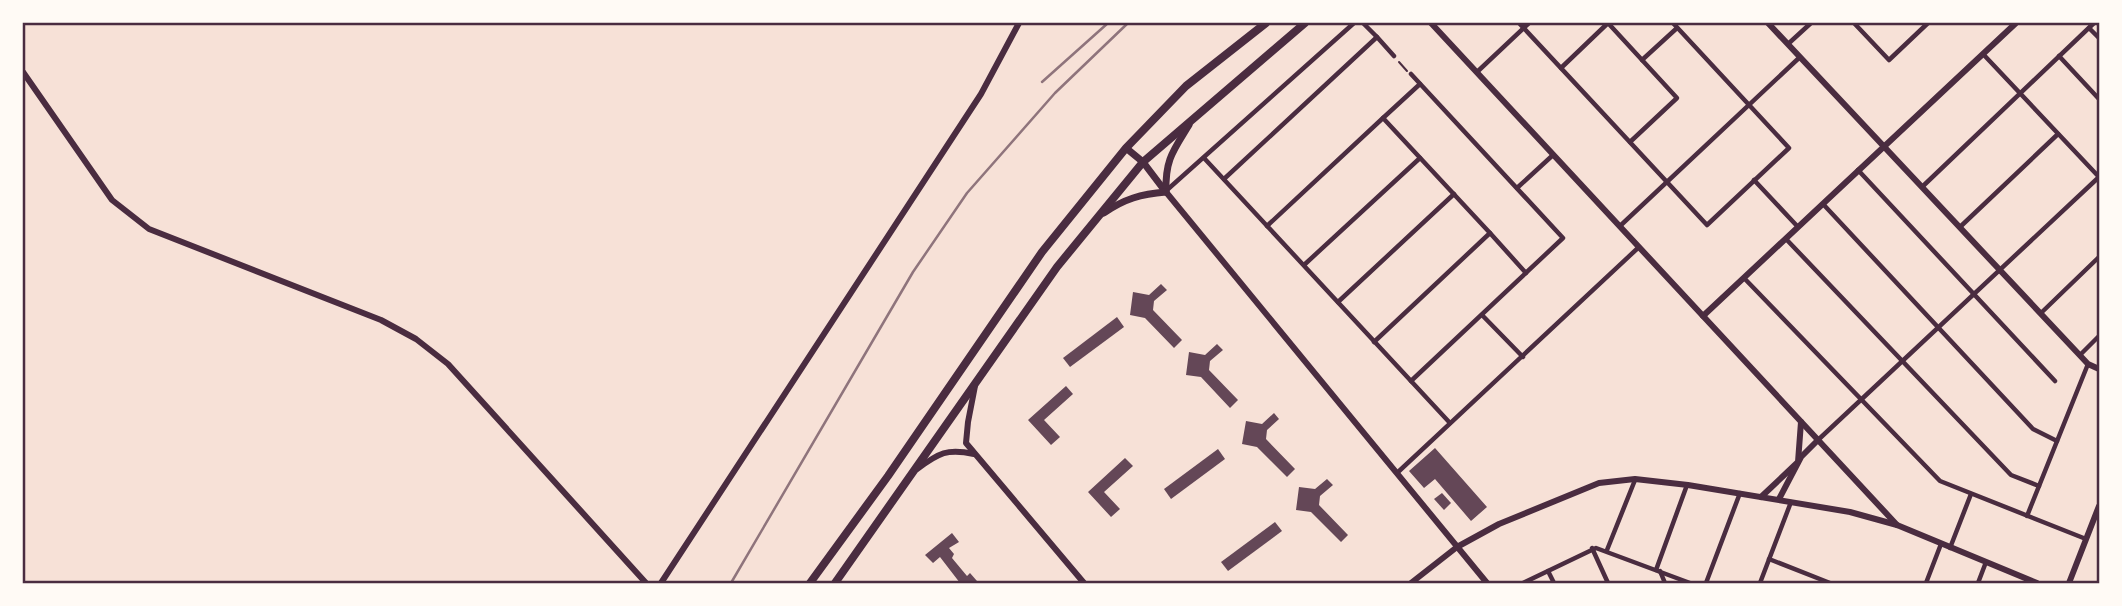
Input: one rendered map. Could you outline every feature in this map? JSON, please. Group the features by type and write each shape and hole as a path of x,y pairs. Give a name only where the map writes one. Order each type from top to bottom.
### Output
{"main road":[{"path":"810,583 888,476 1042,252 1126,148 1186,86 1266,23"},
{"path":"835,583 1057,267 1143,162 1305,23"},
{"path":"1166,192 1165,175 1172,150 1194,117"},
{"path":"1126,148 1143,162 1166,192"},
{"path":"1098,218 1120,201 1141,194 1166,192"}],"street":[{"path":"662,583 981,94 1019,23"},
{"path":"1354,23 1166,192 1487,583"},
{"path":"1363,23 1394,56"},
{"path":"1431,23 1897,525"},
{"path":"1519,23 1707,225 1789,148 1673,23"},
{"path":"1477,72 1529,23"},
{"path":"1561,68 1608,23 1677,98 1630,142"},
{"path":"1768,23 2088,364 2099,369"},
{"path":"1788,44 1811,23"},
{"path":"1854,23 1889,60 1928,23"},
{"path":"1703,316 2016,23"},
{"path":"1922,187 2094,23"},
{"path":"1642,60 1677,28"},
{"path":"2089,28 2099,38"},
{"path":"1224,179 1377,37"},
{"path":"1761,497 1818,440 2099,177 1983,54"},
{"path":"2059,56 2099,99"},
{"path":"1620,226 1800,57"},
{"path":"23,72 112,200 149,229 381,320 416,339 448,364 646,583"},
{"path":"1411,75 1563,239 1411,381"},
{"path":"1268,226 1420,84"},
{"path":"1383,118 1526,273"},
{"path":"1960,227 2059,134"},
{"path":"1517,188 1553,155"},
{"path":"1204,158 1450,423"},
{"path":"1304,265 1420,158"},
{"path":"1858,170 2055,380"},
{"path":"1754,180 1798,227"},
{"path":"1338,302 1454,194"},
{"path":"1823,204 2033,429 2057,441"},
{"path":"1374,342 1490,233"},
{"path":"1786,238 2011,475 2039,486"},
{"path":"1397,474 1639,247"},
{"path":"2040,313 2099,257"},
{"path":"1743,278 1940,481 2086,539"},
{"path":"1482,315 1523,356"},
{"path":"2080,355 2099,336"},
{"path":"2027,516 2088,364"},
{"path":"975,386 966,443 1084,583"},
{"path":"1779,499 1798,462 1801,422"},
{"path":"916,470 936,455 945,452 955,450 976,455"},
{"path":"1607,550 1635,479"},
{"path":"1411,583 1457,547 1499,524 1599,482 1635,479 1688,485 1850,512 1897,525 1986,562 2021,580 2037,583"},
{"path":"1665,583 1658,571 1688,485"},
{"path":"1706,583 1740,493"},
{"path":"1950,548 1971,494"},
{"path":"1760,583 1791,501"},
{"path":"2070,583 2099,506"},
{"path":"1926,583 1941,544"},
{"path":"1592,548 1608,583"},
{"path":"1523,583 1592,548 1607,550 1690,583"},
{"path":"1769,559 1830,583"},
{"path":"1978,583 1986,562"},
{"path":"1548,570 1554,583"}],"path":[{"path":"1394,56 1411,75"}],"building":[{"path":"1161,284 1167,290 1154,301 1153,310 1182,340 1174,348 1145,318 1130,315 1133,292 1149,295"},
{"path":"1117,317 1124,327 1070,367 1063,358"},
{"path":"1217,344 1223,350 1210,361 1209,370 1238,400 1230,408 1201,377 1186,375 1189,352 1205,355"},
{"path":"1066,386 1073,394 1044,420 1060,437 1051,445 1028,420"},
{"path":"1274,413 1279,419 1267,430 1266,439 1295,469 1287,477 1257,447 1242,444 1246,421 1262,424"},
{"path":"1435,448 1487,507 1471,521 1435,479 1424,488 1409,471"},
{"path":"1218,449 1225,459 1171,499 1164,489"},
{"path":"1125,458 1133,466 1104,492 1120,509 1111,517 1088,492"},
{"path":"1327,479 1333,485 1320,496 1319,505 1348,535 1341,542 1311,512 1296,510 1299,487 1315,489"},
{"path":"1442,493 1451,503 1444,510 1434,499"},
{"path":"1275,522 1282,531 1228,571 1221,562"},
{"path":"952,533 959,542 949,548 954,554 952,558 967,576 970,573 977,581 974,583 960,583 940,557 933,563 925,555"}],"railway":[{"path":"1042,82 1108,23"},
{"path":"731,583 913,272 967,193 1055,93 1128,23"}]}
